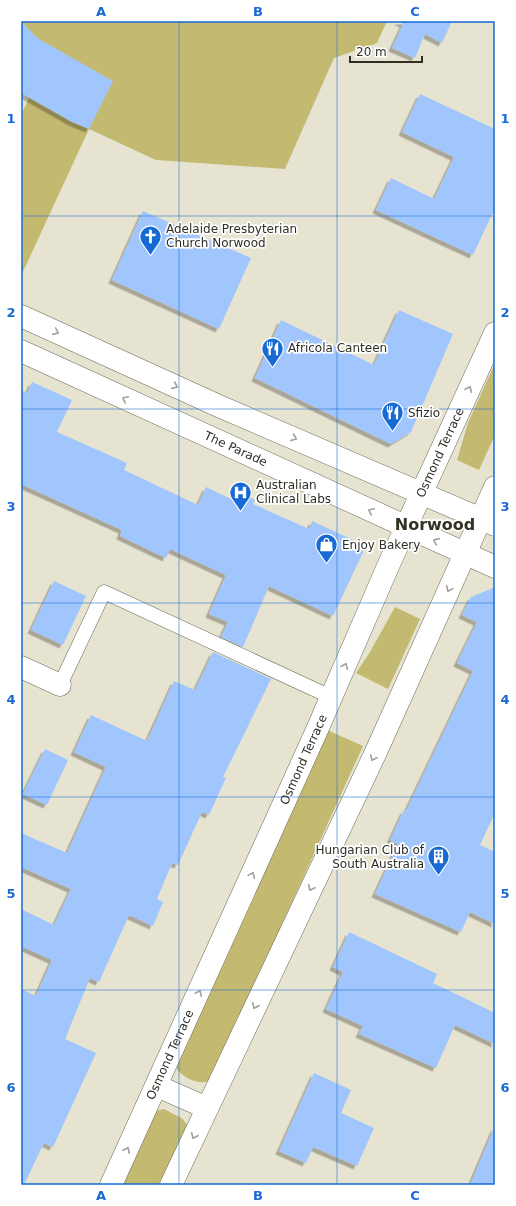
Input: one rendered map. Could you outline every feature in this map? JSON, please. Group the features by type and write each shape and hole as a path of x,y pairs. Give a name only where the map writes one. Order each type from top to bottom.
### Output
{"street":[{"path":"21,316 221,407 488,522"},
{"name":"Osmond Terrace","path":"111,1185 157,1086 406,527 423,494 495,333"},
{"path":"67,372 80,343"},
{"name":"The Parade","path":"21,351 495,567"},
{"path":"171,1185 375,754 465,554 488,522 495,487"},
{"path":"21,667 60,685"},
{"path":"157,1086 207,1108"}],"lane":[{"path":"60,685 104,592 331,697"}],"shaded area":[{"path":"21,21 387,21 377,43 334,58 285,169 156,160 89,129 21,276 21,115 29,98 21,93"},
{"path":"495,363 495,435 479,470 457,460 468,423"},
{"path":"395,607 420,619 388,689 356,673 370,652"},
{"path":"327,730 363,746 233,1032 208,1081 195,1081 185,1077 176,1067"},
{"path":"164,1109 183,1119 188,1127 162,1185 120,1185 155,1111"}],"building":[{"path":"21,21 37,38 113,81 89,129 72,122 21,93"},
{"path":"397,21 452,21 442,43 425,34 415,58 392,48 403,24"},
{"path":"420,94 495,129 495,208 473,255 376,210 391,178 434,199 454,157 402,132"},
{"path":"143,211 251,258 219,329 112,280"},
{"path":"399,310 453,334 411,432 391,444 255,378 281,320 374,365"},
{"path":"32,382 72,400 57,432 127,463 124,470 198,505 206,487 233,500 237,491 255,500 253,504 309,529 312,521 366,546 333,616 269,586 243,647 221,637 228,622 209,614 226,575 170,549 166,558 120,536 122,530 21,484 21,390 27,393"},
{"path":"54,581 86,596 63,645 31,630"},
{"path":"495,585 495,813 480,845 495,852 495,924 470,912 461,932 375,894 398,844 390,840 404,810 406,811 473,671 457,663 477,622 462,615 471,597 493,588"},
{"path":"213,652 271,679 223,777 226,778 209,815 202,812 178,865 172,863 157,899 163,902 153,926 129,915 99,982 90,978 65,1039 96,1053 53,1147 44,1143 24,1185 21,1185 21,989 36,996 52,960 21,946 21,909 54,925 71,889 21,867 21,833 67,853 106,767 74,752 91,715 147,741 174,681 195,690"},
{"path":"45,749 68,760 47,805 23,794"},
{"path":"349,932 437,974 433,983 495,1013 495,1044 455,1025 436,1068 359,1034 363,1026 326,1009 343,972 333,967"},
{"path":"314,1073 351,1090 341,1113 374,1128 357,1166 313,1147 306,1163 279,1151"},
{"path":"495,1126 495,1185 470,1185"}],"place":[{"name":"Adelaide Presbyterian Church Norwood","path":"150,256"},
{"name":"Africola Canteen","path":"273,368"},
{"name":"Sfizio","path":"392,432"},
{"name":"Australian Clinical Labs","path":"240,512"},
{"name":"Enjoy Bakery","path":"327,564"},
{"name":"Hungarian Club of South Australia","path":"439,876"}],"district":[{"name":"Norwood","path":"435,524"}]}
